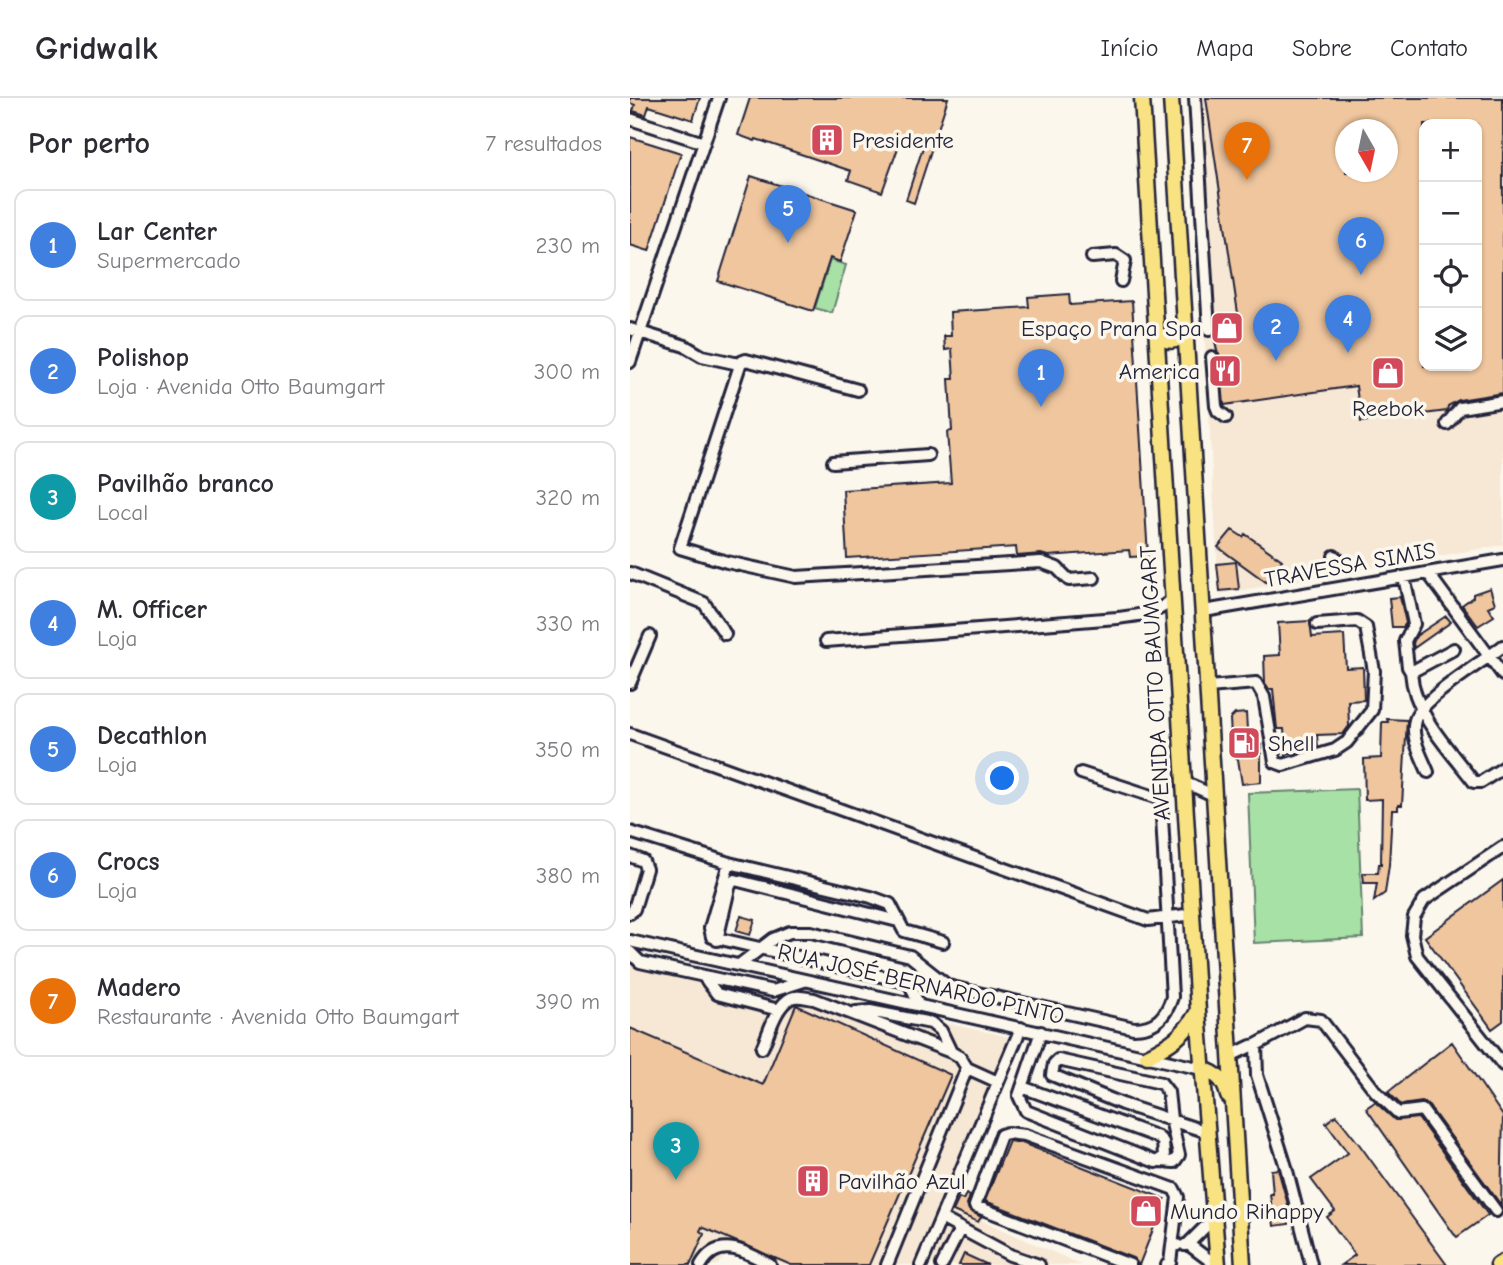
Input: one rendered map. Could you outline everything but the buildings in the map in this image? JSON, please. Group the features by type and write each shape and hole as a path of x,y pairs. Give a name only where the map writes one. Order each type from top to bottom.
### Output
{"main road":[{"name":"AVENIDA OTTO BAUMGART","path":"1142,98 1198,1011 1217,1265"},
{"path":"1171,98 1243,1265"},
{"path":"1157,333 1163,340 1172,342 1179,340 1186,332"},
{"path":"1158,357 1163,350 1172,348 1187,355"},
{"path":"1194,920 1201,930 1217,929 1222,924"},
{"path":"1147,1056 1169,1045 1181,1035 1198,1011"},
{"path":"1202,1069 1210,1071 1223,1081 1233,1110"},
{"path":"1498,1265 1503,1262"}],"street":[{"path":"630,362 635,331 719,98"},
{"path":"1195,98 1209,330"},
{"path":"630,119 704,143"},
{"path":"1092,257 1116,255 1125,261 1121,281"},
{"path":"635,331 685,346 702,356 739,364 746,360 858,390"},
{"path":"1212,357 1216,406 1226,417"},
{"path":"739,364 680,548 727,562 796,577 1041,562 1057,568 1069,580 1094,578"},
{"path":"1447,424 1461,408 1503,401"},
{"path":"833,462 928,455"},
{"path":"1334,556 1343,564"},
{"name":"TRAVESSA SIMIS","path":"1204,611 1503,560"},
{"path":"630,573 704,603 725,634"},
{"path":"1427,573 1503,675"},
{"path":"1404,577 1414,624 1405,641 1408,667 1412,691 1421,711 1474,782 1481,782 1503,768"},
{"path":"826,641 1117,618 1156,612 1173,598"},
{"path":"1208,687 1256,683 1264,697 1275,762 1283,765 1335,750 1347,741 1373,710 1374,671 1366,627 1357,621 1317,624"},
{"path":"630,683 650,636"},
{"path":"1428,772 1415,738 1415,719 1430,700 1503,646"},
{"path":"1411,673 1454,649"},
{"path":"630,734 1148,920 1194,920"},
{"path":"739,965 773,939 790,932 811,932 910,956 948,986 1134,1028 1145,1028 1158,1022 1168,1009 1172,997 1161,799 1081,773"},
{"path":"1184,782 1213,796"},
{"path":"630,832 729,863 871,897 890,904 904,931 943,942"},
{"path":"1501,1058 1416,956 1412,935 1414,916 1424,900 1503,847"},
{"path":"630,856 643,861 646,869 634,909 630,913"},
{"path":"729,863 710,928 712,937 906,982 911,986 918,1004"},
{"path":"717,940 732,881 898,921"},
{"name":"RUA JOSÉ BERNARDO PINTO","path":"630,941 1202,1069"},
{"path":"632,957 640,962 773,991 806,981"},
{"path":"704,977 717,994 779,1010"},
{"path":"762,1048 779,1010 788,1000 800,996 951,1052 960,1057 967,1068 998,1082"},
{"path":"849,1012 870,1012 931,1023 941,1031 951,1052"},
{"path":"1230,1056 1305,1018 1321,1020 1376,1092 1398,1113 1422,1110 1496,1211"},
{"path":"920,1265 1021,1028"},
{"path":"1041,1032 1019,1096 1026,1111 1156,1162 1174,1162 1179,1155 1171,1119 1168,1092 1161,1083 1058,1060 1054,1064 1052,1076 1122,1104 1171,1119 1207,1132"},
{"path":"1256,1045 1257,1075 1286,1167 1311,1264"},
{"path":"1011,1051 1033,1056"},
{"path":"887,1265 967,1068"},
{"path":"1022,1087 1158,1137 1163,1142 1165,1151 1160,1161"},
{"path":"1107,1119 1122,1104"},
{"path":"1130,1265 975,1207 976,1196 1001,1135 1025,1135 1174,1189 1178,1197 1181,1245"},
{"path":"941,1217 1010,1255 1040,1265"},
{"path":"1167,1265 1181,1245 1214,1218"},
{"path":"942,1265 960,1229"},
{"path":"1181,1245 1217,1265"},
{"path":"701,1265 712,1252 734,1247 770,1265"}],"shaded area":[{"path":"1191,98 1503,98 1503,545 1219,594"},
{"path":"630,955 1024,1040 950,1206 1082,1265 756,1265 736,1251 727,1252 718,1265 630,1265"}],"green space":[{"path":"830,260 846,265 832,313 815,308"},
{"path":"1357,789 1363,938 1254,943 1248,793"}],"place":[{"name":"Presidente","path":"827,140"},
{"name":"Madero","path":"1247,180"},
{"name":"Decathlon","path":"788,243"},
{"name":"Crocs","path":"1361,275"},
{"name":"Espaço Prana Spa","path":"1227,328"},
{"name":"M. Officer","path":"1348,353"},
{"name":"Polishop","path":"1276,361"},
{"name":"America","path":"1225,371"},
{"name":"Reebok","path":"1388,373"},
{"name":"Lar Center","path":"1041,407"},
{"name":"Shell","path":"1244,743"},
{"name":"Pavilhão branco","path":"676,1180"},
{"name":"Pavilhão Azul","path":"813,1181"},
{"name":"Mundo Rihappy","path":"1146,1211"}]}
